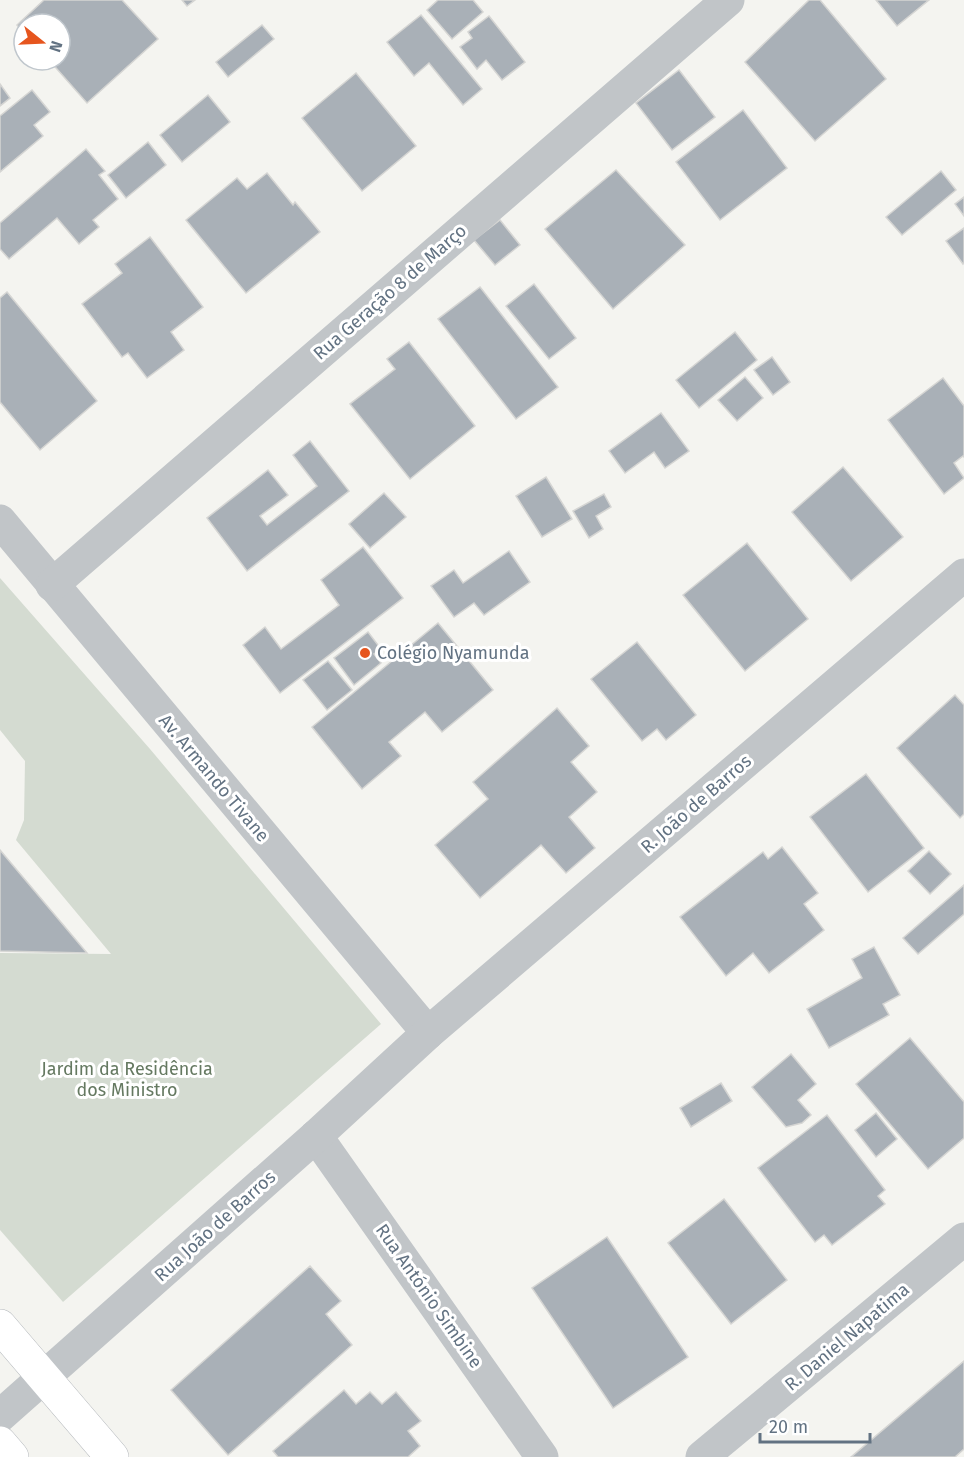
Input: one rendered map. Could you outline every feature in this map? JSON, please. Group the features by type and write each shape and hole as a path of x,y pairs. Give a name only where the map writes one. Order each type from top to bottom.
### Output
{"main road":[{"path":"0,1326 112,1457"},
{"path":"0,1443 12,1457"}],"street":[{"name":"Rua Geração 8 de Março","path":"52,585 728,0"},
{"name":"Av. Armando Tivane","path":"0,521 428,1034"},
{"name":"R. João de Barros","path":"428,1034 964,575"},
{"name":"Rua João de Barros","path":"0,1416 428,1034"},
{"name":"Rua António Simbine","path":"316,1136 542,1457"},
{"name":"R. Daniel Napatima","path":"702,1457 964,1239"}],"green space":[{"name":"Jardim da Residência dos Ministro","path":"0,578 150,749 381,1024 63,1302 0,1230 0,953 111,954 16,840 24,820 25,761 0,730"}],"building":[{"path":"44,0 122,0 158,39 87,103 60,72 72,72 72,12 31,12"},
{"path":"182,0 195,0 187,6"},
{"path":"438,0 473,0 483,12 452,39 427,10"},
{"path":"809,0 820,0 886,79 815,141 745,62"},
{"path":"876,0 929,0 897,26"},
{"path":"421,15 482,89 463,105 429,63 414,76 387,42"},
{"path":"489,16 525,62 502,80 486,60 477,69 460,47 472,38 468,32"},
{"path":"262,25 274,39 228,77 216,62"},
{"path":"679,70 715,117 672,150 636,103"},
{"path":"356,73 416,146 362,191 302,118"},
{"path":"0,84 10,98 0,106"},
{"path":"32,90 50,112 34,125 43,136 0,172 0,116"},
{"path":"208,95 230,122 182,162 160,135"},
{"path":"743,110 787,168 720,220 676,162"},
{"path":"148,142 166,165 126,198 108,175"},
{"path":"86,149 105,171 99,175 118,199 93,220 99,227 79,244 57,218 9,259 0,249 0,223"},
{"path":"616,170 685,245 613,309 545,229"},
{"path":"941,171 956,190 902,235 886,217"},
{"path":"267,173 293,205 295,202 320,232 246,293 186,220 237,178 247,189"},
{"path":"964,197 964,216 955,204"},
{"path":"500,220 520,245 495,265 474,240"},
{"path":"964,228 964,263 963,264 946,241"},
{"path":"150,237 203,307 171,332 184,350 147,378 128,353 122,357 82,304 122,273 115,264"},
{"path":"534,284 576,338 549,359 506,306"},
{"path":"480,287 558,387 516,419 438,319"},
{"path":"7,292 97,401 40,450 0,402 0,298"},
{"path":"735,332 757,360 699,408 676,380"},
{"path":"409,342 475,426 410,479 350,404 395,369 387,359"},
{"path":"772,357 790,382 773,395 754,370"},
{"path":"745,377 763,398 737,421 718,400"},
{"path":"943,378 964,406 964,457 954,463 964,478 944,494 888,420"},
{"path":"661,413 689,451 665,468 654,452 625,473 609,451"},
{"path":"310,441 349,491 247,571 207,518 268,470 288,495 260,516 267,525 317,486 293,455"},
{"path":"843,467 903,537 851,581 792,512"},
{"path":"546,477 572,519 542,537 516,496"},
{"path":"384,493 406,517 370,548 349,524"},
{"path":"604,494 611,507 596,516 603,529 589,538 573,511"},
{"path":"747,543 808,619 745,671 683,595"},
{"path":"363,547 403,598 280,693 243,645 265,627 281,649 339,605 321,580"},
{"path":"509,551 530,582 484,615 474,603 454,617 431,586 454,570 463,583"},
{"path":"438,623 493,690 442,732 425,712 389,742 401,756 362,789 312,727"},
{"path":"368,632 381,649 374,654 381,663 354,685 334,658"},
{"path":"637,642 696,715 666,740 657,729 642,741 591,679"},
{"path":"328,661 352,690 327,710 303,680"},
{"path":"955,695 964,705 964,814 960,818 897,748"},
{"path":"557,708 589,746 571,762 597,792 569,817 595,848 566,873 541,845 480,898 435,845 488,799 473,782"},
{"path":"866,774 924,848 868,892 810,817"},
{"path":"782,847 818,893 804,904 824,930 769,973 753,953 726,976 680,917 763,852 768,859"},
{"path":"0,850 87,953 0,951"},
{"path":"929,851 951,874 930,894 908,871"},
{"path":"964,885 964,914 918,954 903,938"},
{"path":"874,947 900,995 883,1004 889,1015 829,1048 807,1009 862,978 852,959"},
{"path":"910,1038 964,1102 964,1138 928,1169 856,1084"},
{"path":"791,1054 816,1084 798,1100 811,1115 802,1123 786,1127 752,1087"},
{"path":"721,1083 732,1101 691,1127 680,1108"},
{"path":"876,1113 897,1139 876,1157 855,1130"},
{"path":"827,1115 885,1190 878,1196 885,1204 832,1245 824,1235 815,1242 758,1168"},
{"path":"724,1199 787,1280 731,1324 668,1243"},
{"path":"607,1237 688,1357 613,1408 532,1288"},
{"path":"310,1266 341,1301 326,1314 352,1345 228,1455 171,1390"},
{"path":"964,1361 964,1449 955,1457 851,1457"},
{"path":"344,1390 356,1404 370,1392 382,1404 396,1392 421,1421 408,1431 420,1446 408,1457 278,1457 273,1451"}],"place":[{"name":"Colégio Nyamunda","path":"365,653"}]}
